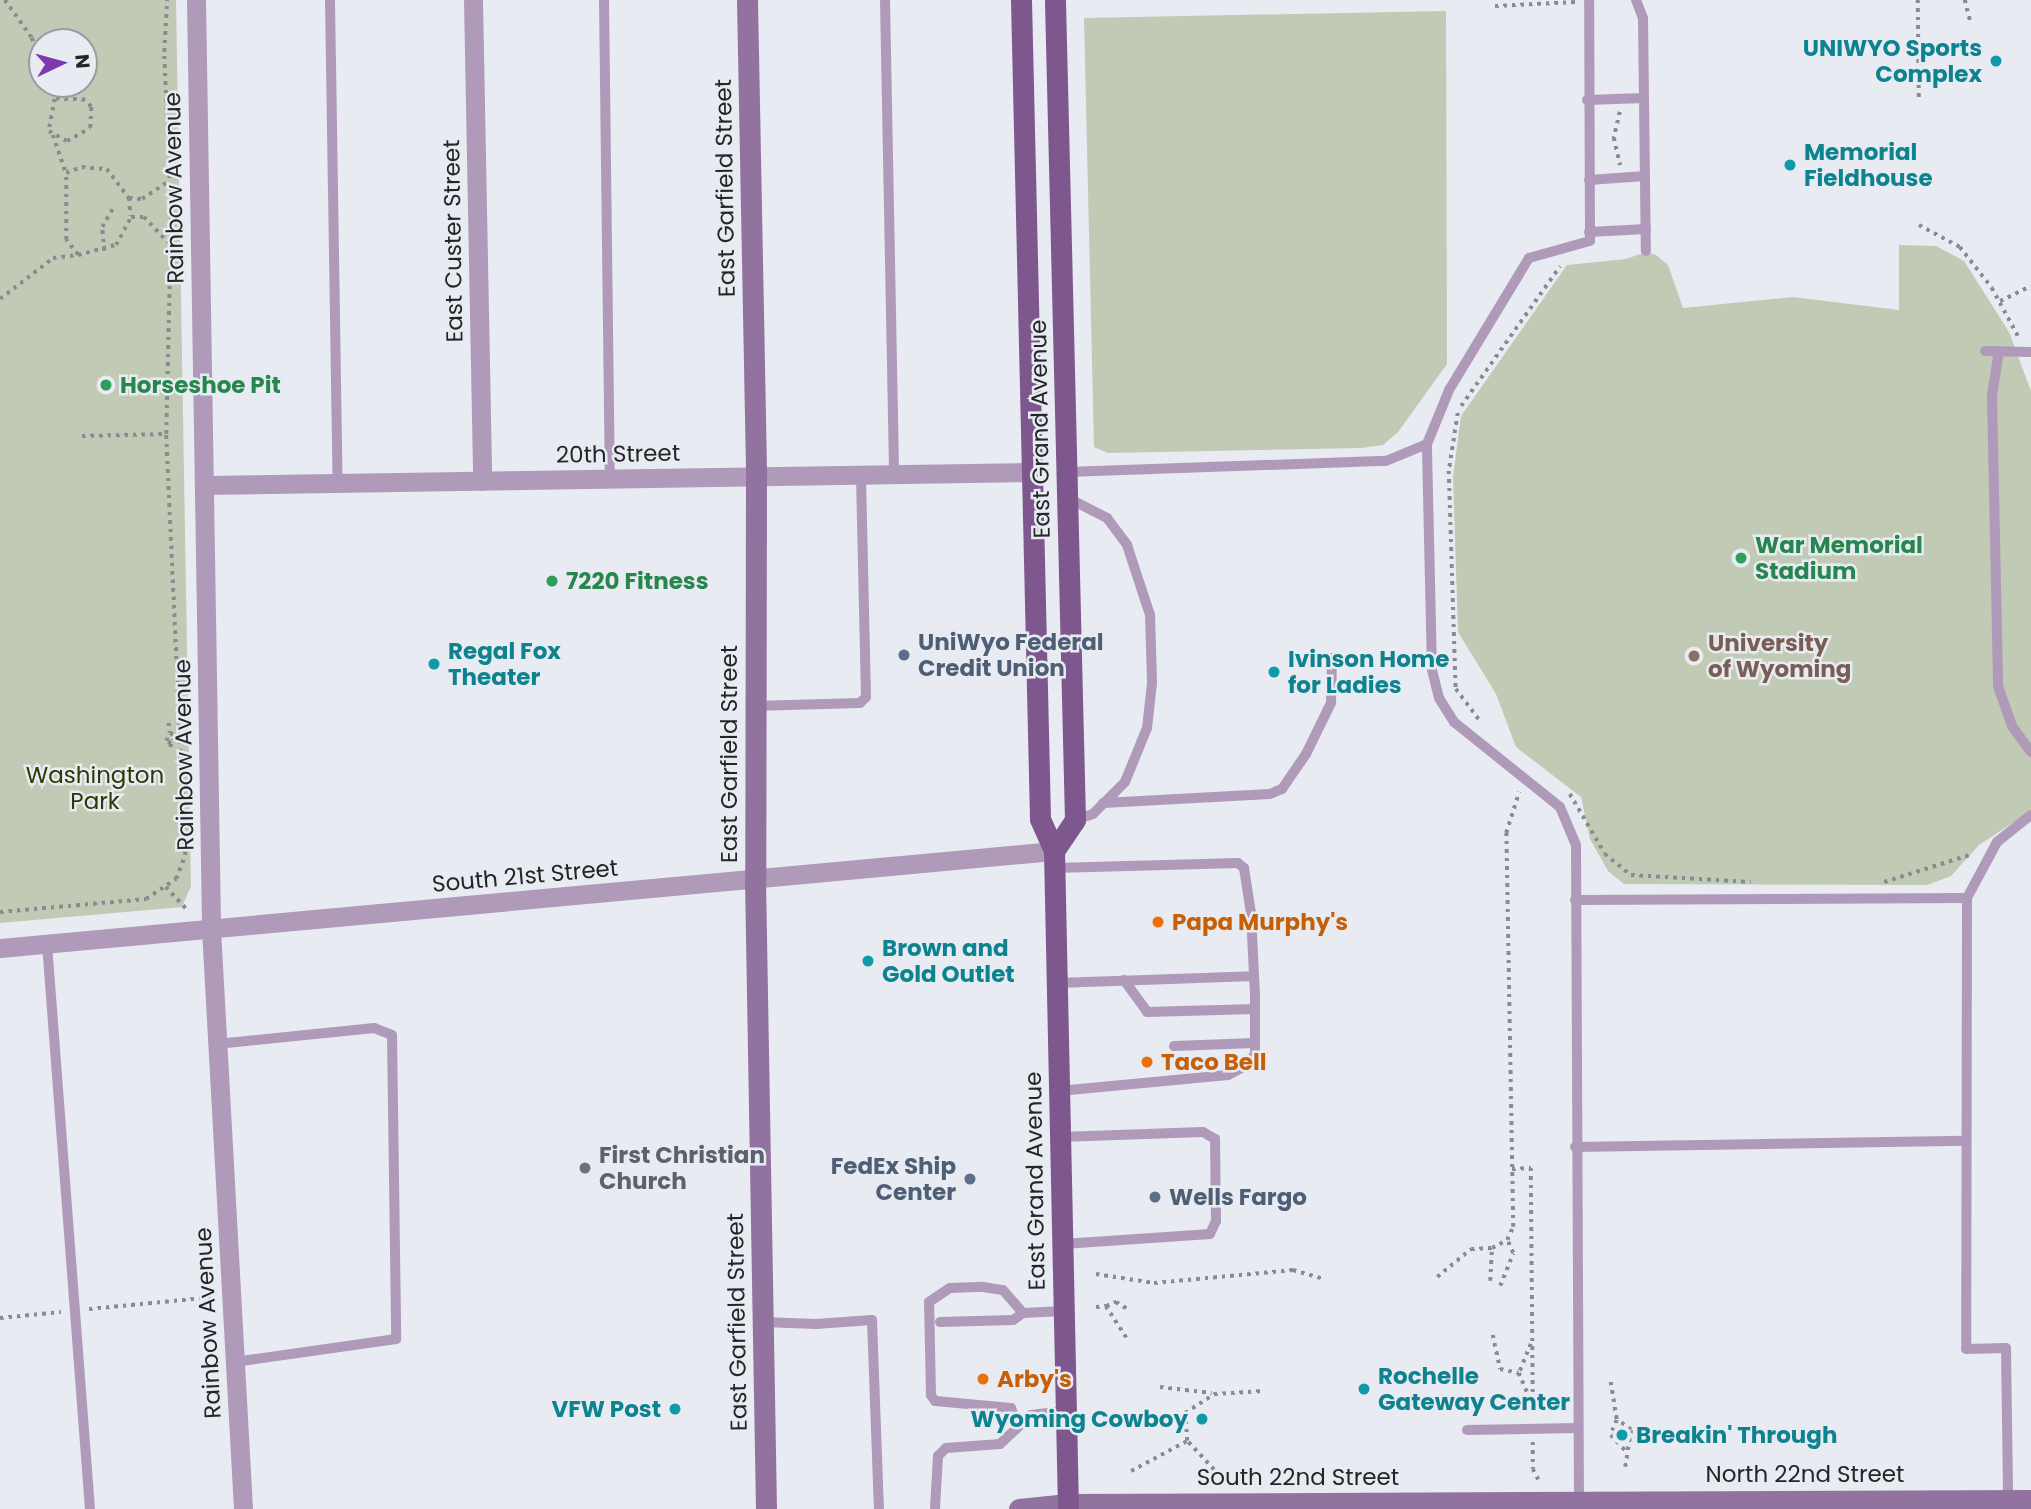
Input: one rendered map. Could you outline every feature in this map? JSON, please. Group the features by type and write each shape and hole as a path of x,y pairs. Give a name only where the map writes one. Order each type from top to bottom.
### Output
{"main road":[{"name":"East Grand Avenue","path":"1021,0 1040,819 1054,860 1068,1507"},
{"name":"East Grand Avenue","path":"1055,0 1075,820"},
{"path":"1054,860 1075,820"}],"street":[{"name":"Rainbow Avenue","path":"195,0 204,485 207,929 217,1044 243,1509"},
{"name":"East Custer Street","path":"473,0 482,481"},
{"name":"East Garfield Street","path":"747,0 756,476 755,879 766,1509"},
{"name":"20th Street","path":"204,485 1032,471"},
{"name":"South 21st Street","path":"0,948 755,879 1054,860"},
{"name":"North 22nd Street","path":"1578,1505 2008,1504 2031,1500"},
{"name":"South 22nd Street","path":"1019,1509 1540,1502 1578,1505"}],"lane":[{"path":"330,0 338,483"},
{"path":"604,0 610,479"},
{"path":"885,0 894,474"},
{"path":"1578,1505 1576,845 1569,823 1554,802 1521,779 1454,722 1439,698 1432,670 1427,444 1449,390 1529,258 1590,241 1587,100 1589,0"},
{"path":"1636,0 1643,18 1646,251"},
{"path":"1587,100 1644,97"},
{"path":"1589,180 1645,176"},
{"path":"1590,232 1646,229"},
{"path":"1984,351 2027,351"},
{"path":"1999,351 1992,395 1998,686 2012,726 2031,752"},
{"path":"1067,472 1386,461 1427,444"},
{"path":"755,706 860,703 866,696 861,474"},
{"path":"1068,498 1107,518 1127,545 1150,615 1152,683 1147,728 1125,782 1093,814 1075,820"},
{"path":"1103,803 1270,794 1282,789 1306,754 1331,703 1332,658 1297,660"},
{"path":"2008,1504 2006,1348 1966,1349 1967,898 1997,842 2031,815"},
{"path":"1054,860 1238,863 1244,868 1251,913 1255,1009 1255,1043 1247,1065 1228,1075 1059,1091"},
{"path":"1575,900 1967,898"},
{"path":"47,944 90,1509"},
{"path":"1057,983 1254,976"},
{"path":"1124,980 1147,1012 1255,1009"},
{"path":"217,1044 374,1028 392,1035 396,1339 235,1362"},
{"path":"1174,1046 1255,1043"},
{"path":"1060,1138 1203,1132 1215,1139 1216,1221 1210,1234 1063,1244"},
{"path":"1575,1147 1966,1141"},
{"path":"1017,1426 1011,1408 935,1401 931,1395 929,1302 950,1288 982,1287 1003,1290 1023,1313"},
{"path":"940,1322 1013,1320 1023,1313 1064,1311"},
{"path":"762,1322 816,1324 872,1320 879,1509"},
{"path":"935,1509 938,1456 947,1448 1000,1444 1031,1415 1066,1411"},
{"path":"1467,1430 1578,1429"}],"path":[{"path":"5,0 28,32"},
{"path":"0,912 146,900 176,879 185,855 166,434 171,246 164,52 167,0"},
{"path":"1495,6 1567,5 1576,0"},
{"path":"1918,0 1919,99"},
{"path":"1965,0 1971,24"},
{"path":"1619,98 1614,138 1620,154 1620,178"},
{"path":"53,135 67,141 78,138 90,128 92,117 85,100 55,99 47,122 65,173 66,240 78,255"},
{"path":"0,299 53,258 104,251 126,234 131,217 129,198 107,169 82,167 65,173"},
{"path":"129,198 152,195 170,180"},
{"path":"104,251 102,227 114,206"},
{"path":"131,217 144,217 171,246"},
{"path":"1919,225 1960,247 2000,301 2027,351"},
{"path":"1488,728 1468,710 1456,689 1450,471 1453,432 1460,407 1574,245"},
{"path":"2000,301 2031,286"},
{"path":"82,436 166,434"},
{"path":"169,723 170,733 166,741 171,744"},
{"path":"170,733 175,738 181,738"},
{"path":"171,752 171,744 175,738"},
{"path":"1437,1277 1471,1249 1492,1248 1507,1240 1513,1227 1506,833 1521,779"},
{"path":"1566,791 1576,798 1605,854 1631,875 1759,882"},
{"path":"1878,884 1952,864 1997,842"},
{"path":"166,887 207,929"},
{"path":"1511,1169 1531,1168 1533,1469 1540,1502"},
{"path":"1500,1286 1512,1262 1507,1240"},
{"path":"1490,1281 1492,1248"},
{"path":"1096,1274 1154,1283 1293,1270 1325,1279"},
{"path":"0,1318 231,1295"},
{"path":"1097,1307 1116,1302 1131,1311"},
{"path":"1106,1306 1128,1340"},
{"path":"1493,1335 1500,1369 1518,1373"},
{"path":"1518,1373 1532,1343"},
{"path":"1518,1373 1533,1405"},
{"path":"1611,1382 1617,1420 1611,1435 1625,1450 1625,1467"},
{"path":"1160,1387 1214,1394 1263,1391"},
{"path":"1214,1394 1185,1413 1187,1441 1214,1471"},
{"path":"1617,1420 1631,1430 1631,1446 1625,1450"},
{"path":"1131,1471 1187,1441"}],"green space":[{"name":"Washington Park","path":"0,0 176,0 191,886 182,907 0,923"},
{"path":"1446,11 1447,364 1398,432 1383,445 1361,448 1108,453 1094,447 1084,18"},
{"name":"War Memorial Stadium","path":"1899,245 1936,246 1964,261 2009,332 2031,391 2031,811 1979,845 1951,876 1927,885 1624,884 1608,871 1590,839 1581,797 1516,747 1496,694 1458,632 1453,477 1461,416 1567,265 1626,259 1646,252 1656,255 1668,265 1683,308 1793,297 1899,310"}],"place":[{"name":"UNIWYO Sports Complex","path":"1996,61"},
{"name":"Memorial Fieldhouse","path":"1790,165"},
{"name":"Horseshoe Pit","path":"106,385"},
{"name":"War Memorial Stadium","path":"1741,558"},
{"name":"7220 Fitness","path":"552,581"},
{"name":"UniWyo Federal Credit Union","path":"904,655"},
{"name":"University of Wyoming","path":"1694,656"},
{"name":"Regal Fox Theater","path":"434,664"},
{"name":"Ivinson Home for Ladies","path":"1274,672"},
{"name":"Papa Murphy's","path":"1158,922"},
{"name":"Brown and Gold Outlet","path":"868,961"},
{"name":"Taco Bell","path":"1147,1062"},
{"name":"First Christian Church","path":"585,1168"},
{"name":"FedEx Ship Center","path":"970,1179"},
{"name":"Wells Fargo","path":"1155,1197"},
{"name":"Arby's","path":"983,1379"},
{"name":"Rochelle Gateway Center","path":"1364,1389"},
{"name":"VFW Post","path":"675,1409"},
{"name":"Wyoming Cowboy","path":"1202,1419"},
{"name":"Breakin' Through","path":"1622,1435"}]}
